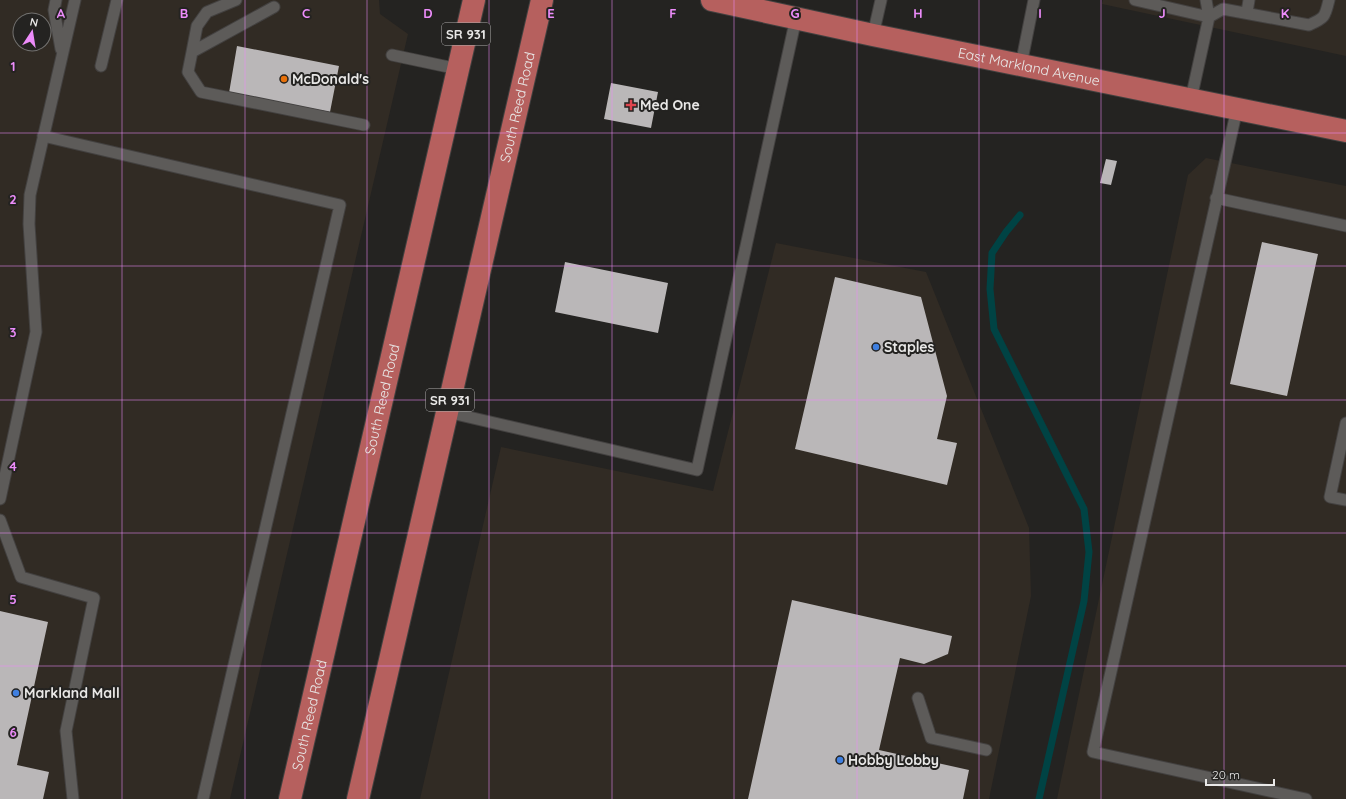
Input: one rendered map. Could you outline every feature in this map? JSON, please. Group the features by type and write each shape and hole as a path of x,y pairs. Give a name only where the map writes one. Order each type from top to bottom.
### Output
{"main road":[{"name":"South Reed Road","path":"290,799 474,0"},
{"name":"South Reed Road","path":"358,799 542,0"},
{"name":"East Markland Avenue","path":"712,0 873,35 1346,131"}],"lane":[{"path":"56,0 54,10 62,54"},
{"path":"0,499 36,332 28,224 30,195 75,0"},
{"path":"101,66 117,0"},
{"path":"236,0 207,12 197,26 188,72 201,92 364,125"},
{"path":"873,35 881,0"},
{"path":"1021,65 1034,0"},
{"path":"1135,0 1150,2 1209,16 1223,9 1247,12 1309,25 1322,19 1326,12 1329,0"},
{"path":"1191,99 1209,16 1206,0"},
{"path":"1247,12 1249,0"},
{"path":"192,52 274,7"},
{"path":"447,412 697,470 796,18"},
{"path":"392,55 458,69"},
{"path":"1237,109 1093,752 1306,799"},
{"path":"43,136 340,205 203,799"},
{"path":"1216,198 1346,226"},
{"path":"1346,423 1330,497 1346,500"},
{"path":"0,520 21,577 94,598 66,731 73,799"},
{"path":"918,698 931,738 986,750"}],"shaded area":[{"path":"0,0 379,0 380,14 408,34 230,799 0,799"},
{"path":"1103,0 1346,0 1346,56 1102,4"},
{"path":"1206,158 1346,186 1346,799 1057,799 1188,175"},
{"path":"776,243 926,272 1029,528 1031,596 989,799 420,799 501,447 713,491"}],"building":[{"name":"McDonald's","path":"237,46 339,66 330,112 229,93"},
{"name":"Med One","path":"611,83 658,92 651,128 604,119"},
{"path":"1106,159 1117,161 1111,185 1100,183"},
{"path":"1262,242 1318,254 1287,396 1230,384"},
{"path":"565,262 668,283 658,333 555,312"},
{"name":"Staples","path":"835,277 921,297 947,396 937,439 957,443 947,485 795,449"},
{"path":"792,600 952,636 948,654 924,664 900,658 879,750 969,770 963,799 748,799"},
{"name":"Markland Mall","path":"0,611 48,622 17,765 49,772 43,799 0,799"}],"waterway":[{"path":"1020,215 992,253 990,289 994,329 1084,509 1089,552 1084,601 1039,799"}],"place":[{"name":"McDonald's","path":"284,79"},
{"name":"Med One","path":"631,105"},
{"name":"Staples","path":"876,347"},
{"name":"Markland Mall","path":"16,693"},
{"name":"Hobby Lobby","path":"840,760"}]}
